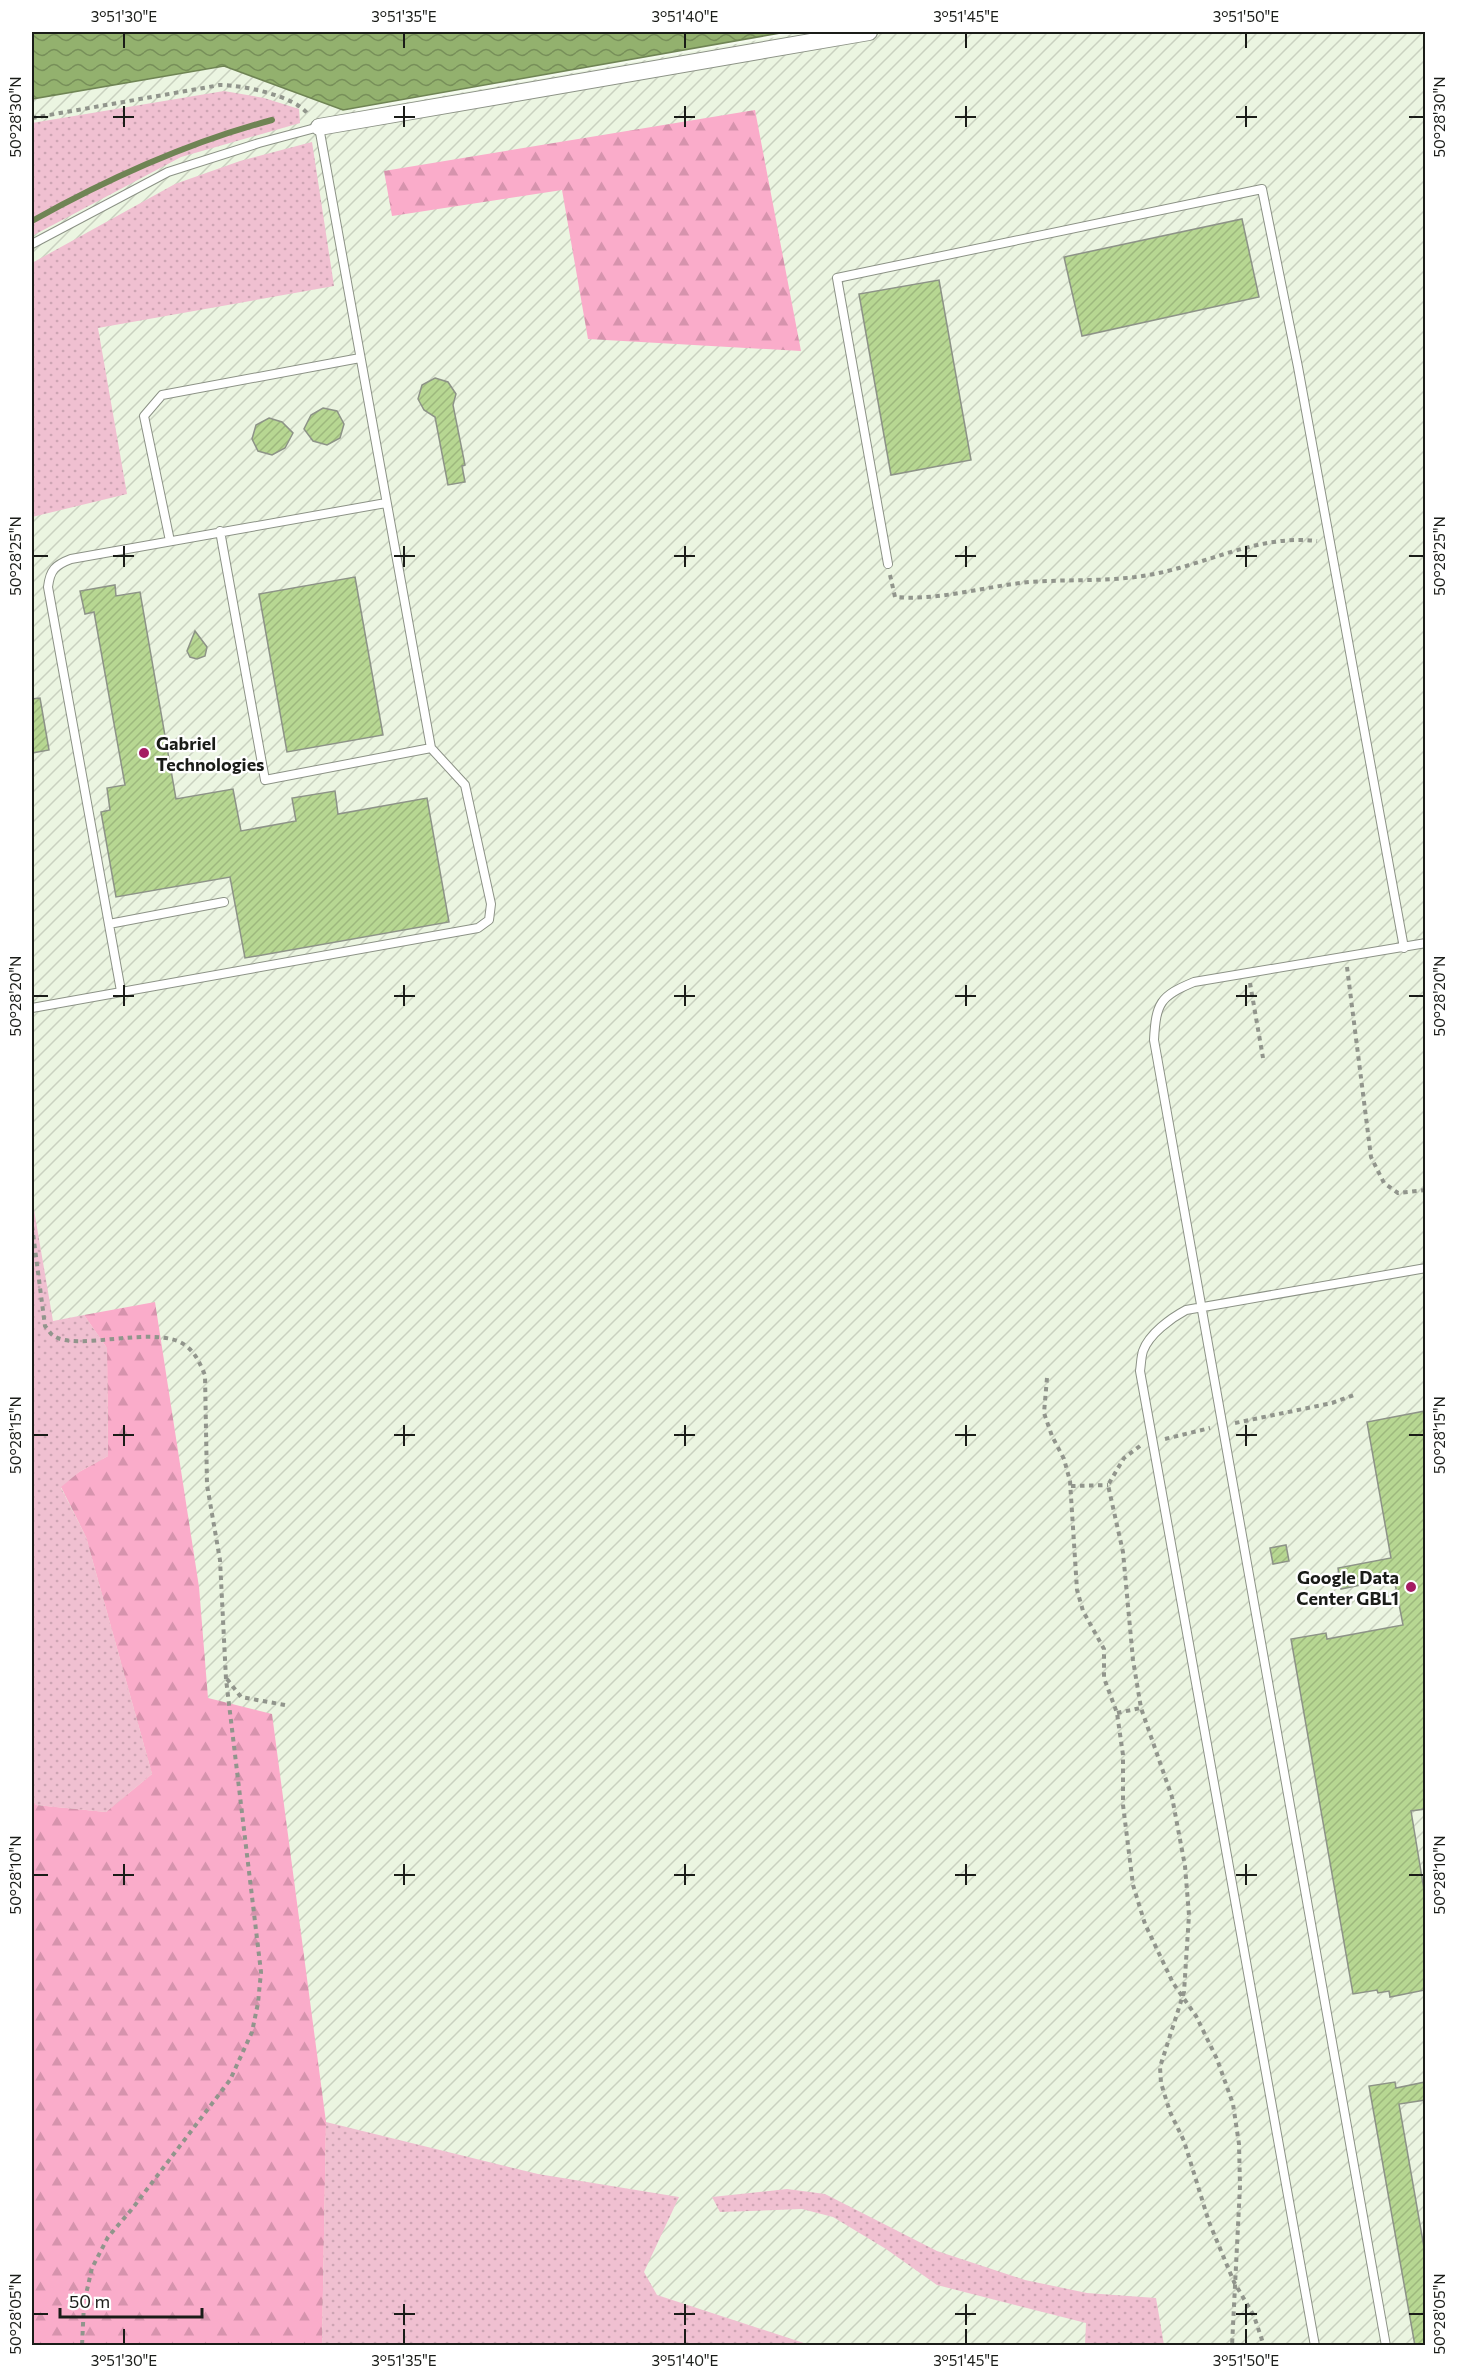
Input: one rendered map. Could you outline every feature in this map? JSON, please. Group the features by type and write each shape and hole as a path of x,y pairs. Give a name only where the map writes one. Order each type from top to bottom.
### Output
{"street":[{"path":"319,127 869,32"}],"lane":[{"path":"32,244 168,172 259,143 319,127 431,748 465,785 491,904 489,920 478,928 122,990 32,1008"},
{"path":"888,564 837,278 1262,189 1330,542 1404,948"},
{"path":"170,541 144,416 162,395 360,358"},
{"path":"122,990 48,587 49,576 56,565 71,559 386,502"},
{"path":"220,531 266,780 431,748"},
{"path":"109,924 225,902"},
{"path":"1386,2346 1154,1040 1156,1011 1163,999 1194,982 1425,944"},
{"path":"1315,2346 1140,1371 1143,1351 1153,1336 1176,1316 1202,1308 1425,1268"}],"path":[{"path":"32,118 201,88 240,85 302,106 319,127"},
{"path":"888,564 895,597 921,599 1031,582 1102,581 1150,575 1266,542 1302,539 1330,542"},
{"path":"1346,957 1371,1157 1384,1183 1398,1193 1425,1190"},
{"path":"1248,973 1263,1058"},
{"path":"32,1226 45,1326 53,1336 68,1342 102,1338 165,1338 184,1344 198,1359 205,1375 207,1485 220,1560 226,1679 261,1972 254,2022 230,2080 108,2237 92,2268 84,2303 82,2346"},
{"path":"1047,1378 1044,1413 1052,1436 1064,1459 1071,1486 1077,1590 1083,1611 1104,1649 1104,1678 1117,1713 1123,1755 1123,1805 1133,1885 1145,1924 1182,1998 1196,2016 1217,2059 1233,2104 1239,2144 1240,2186 1232,2346"},
{"path":"1264,2346 1254,2316 1234,2282 1209,2223 1184,2142 1170,2112 1161,2083 1160,2067 1182,1998 1189,1915 1185,1866 1172,1797 1141,1708 1133,1659 1123,1552 1108,1485 1124,1458 1138,1447 1223,1425 1332,1404 1354,1395"},
{"path":"1071,1486 1108,1485"},
{"path":"226,1679 241,1697 285,1705"},
{"path":"1117,1713 1141,1708"}],"shaded area":[{"path":"804,32 1425,32 1425,2345 32,2346 32,99 224,66 357,111"},
{"path":"224,91 264,98 299,109 300,123 181,157 32,236 32,123"},
{"path":"312,142 334,286 98,328 127,494 32,517 32,263 175,184 240,161"},
{"path":"32,1198 53,1321 84,1315 107,1348 108,1456 79,1472 61,1488 86,1537 152,1774 106,1812 36,1805 32,1799"},
{"path":"326,2122 538,2174 679,2197 644,2272 657,2295 810,2345 322,2346"},
{"path":"787,2189 825,2194 937,2251 1025,2280 1087,2293 1156,2298 1164,2345 1085,2345 1086,2323 937,2285 886,2249 833,2217 802,2209 720,2212 712,2197"}],"green space":[{"path":"755,110 801,351 588,339 562,190 392,216 384,171"},
{"path":"155,1302 199,1587 208,1698 272,1714 326,2122 322,2345 32,2345 32,1799 36,1805 106,1812 152,1774 86,1537 61,1487 79,1472 108,1456 107,1348 84,1315"}],"water":[{"path":"32,32 786,32 343,110 224,66 32,99"}],"building":[{"path":"1242,219 1259,297 1082,336 1064,257"},
{"path":"939,280 971,460 891,475 859,294"},
{"path":"435,378 448,382 456,394 453,405 465,465 462,466 465,482 448,485 435,417 424,410 418,399 422,385"},
{"path":"323,408 337,411 344,424 340,438 327,445 313,441 304,429 311,415"},
{"path":"269,418 282,422 293,433 285,448 272,455 258,451 252,439 256,425"},
{"path":"355,577 383,735 287,752 259,594"},
{"path":"115,585 116,596 140,592 176,799 233,789 241,831 296,821 292,798 335,791 338,814 427,798 449,922 245,958 230,877 116,897 101,812 110,810 107,788 125,785 94,612 85,614 80,591"},
{"path":"195,631 207,647 205,656 197,659 190,657 187,651"},
{"path":"40,698 49,750 32,753 32,699"},
{"path":"1425,1411 1425,1809 1411,1811 1425,1896 1425,1990 1390,1997 1389,1991 1378,1993 1377,1990 1353,1994 1291,1639 1326,1633 1327,1639 1403,1625 1394,1578 1341,1589 1338,1568 1391,1558 1367,1422"},
{"path":"1286,1545 1289,1561 1273,1564 1270,1548"},
{"path":"1395,2082 1396,2088 1425,2082 1425,2100 1399,2104 1425,2253 1425,2346 1415,2346 1369,2086"}],"waterway":[{"path":"32,221 90,190 149,163 209,139 272,120"}],"place":[{"name":"Gabriel Technologies","path":"144,753"},
{"name":"Google Data Center GBL1","path":"1411,1587"}]}
